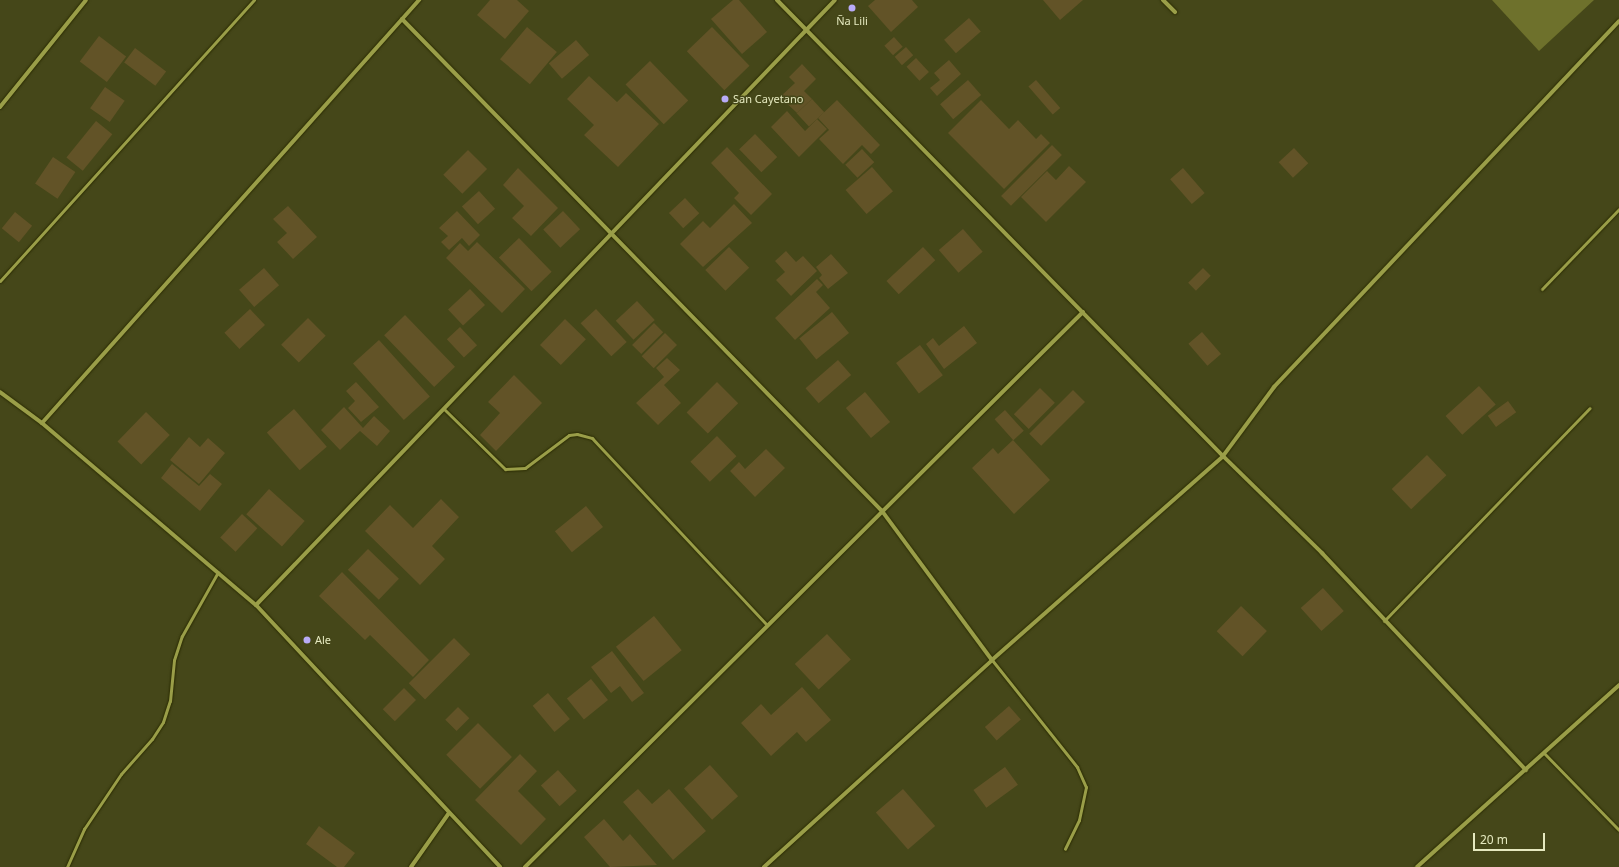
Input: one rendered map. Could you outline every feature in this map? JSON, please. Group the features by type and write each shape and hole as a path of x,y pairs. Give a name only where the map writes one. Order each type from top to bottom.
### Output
{"street":[{"path":"0,107 86,0"},
{"path":"42,423 419,0"},
{"path":"777,0 1223,456 1322,553 1384,621 1526,770"},
{"path":"256,605 835,0"},
{"path":"1163,0 1175,12"},
{"path":"402,19 882,511 992,660"},
{"path":"764,867 992,660 1223,456 1274,387 1619,20"},
{"path":"525,867 1083,312"},
{"path":"0,392 42,423 256,605 500,867"},
{"path":"1417,867 1619,685"},
{"path":"411,867 450,813"}],"lane":[{"path":"0,281 254,0"},
{"path":"1542,289 1619,209"},
{"path":"1384,621 1590,408"},
{"path":"444,409 505,469 525,468 569,435 577,434 592,438 767,625"},
{"path":"67,867 84,829 121,774 152,739 163,722 170,702 174,660 182,636 218,572"},
{"path":"992,660 1077,767 1086,787 1079,820 1065,849"},
{"path":"1544,753 1619,830"}],"shaded area":[{"path":"1492,0 1594,0 1539,51"}],"building":[{"path":"490,0 517,0 529,11 505,39 477,15"},
{"path":"733,0 739,0 767,32 742,54 711,19"},
{"path":"875,0 912,0 918,7 891,32 868,6"},
{"path":"1043,0 1083,0 1060,20"},
{"path":"969,18 981,32 956,53 944,40"},
{"path":"527,27 557,52 530,84 500,59"},
{"path":"712,27 750,66 724,90 687,51"},
{"path":"99,36 126,56 107,82 80,62"},
{"path":"894,37 903,47 893,55 884,46"},
{"path":"576,40 589,55 562,79 549,64"},
{"path":"906,47 913,55 902,65 895,57"},
{"path":"135,48 166,71 155,86 124,62"},
{"path":"916,58 929,72 919,81 906,67"},
{"path":"949,60 961,74 937,96 930,88 940,80 934,73"},
{"path":"650,61 688,101 664,124 626,85"},
{"path":"802,64 816,79 804,91 812,99 797,113 780,97 795,83 789,77"},
{"path":"589,76 617,102 626,93 659,124 618,167 584,135 594,125 567,99"},
{"path":"968,80 981,95 953,119 940,104"},
{"path":"1036,80 1060,108 1053,114 1028,87"},
{"path":"105,87 125,101 110,122 90,108"},
{"path":"812,99 824,112 809,126 797,113"},
{"path":"837,100 880,145 871,154 862,145 843,164 819,139 829,130 818,118"},
{"path":"981,100 1009,129 1018,120 1036,139 1041,134 1050,143 1004,189 948,133"},
{"path":"787,111 805,131 817,119 827,129 799,157 771,127"},
{"path":"96,121 112,134 83,171 66,158"},
{"path":"755,134 777,157 761,172 739,149"},
{"path":"1052,145 1062,155 1011,206 1001,196"},
{"path":"727,147 772,194 751,215 734,198 739,193 711,163"},
{"path":"1294,148 1308,163 1293,178 1279,162"},
{"path":"862,149 874,162 857,178 845,165"},
{"path":"468,150 487,169 462,194 443,175"},
{"path":"53,157 75,172 57,199 35,184"},
{"path":"1069,166 1086,182 1046,222 1021,197 1047,171 1056,180"},
{"path":"872,167 893,191 867,214 846,190"},
{"path":"518,168 558,208 531,236 512,218 524,206 503,185"},
{"path":"1183,168 1205,193 1192,204 1170,179"},
{"path":"479,191 495,209 478,224 462,206"},
{"path":"685,198 699,213 683,228 669,213"},
{"path":"734,204 752,223 703,267 680,244 703,221 710,228"},
{"path":"288,206 317,237 293,259 277,242 287,233 273,219"},
{"path":"457,211 480,235 469,246 462,238 449,250 441,242 448,236 439,228"},
{"path":"563,211 580,229 560,248 543,229"},
{"path":"15,212 32,226 19,242 2,228"},
{"path":"963,229 983,252 959,273 939,250"},
{"path":"519,238 552,272 532,291 499,257"},
{"path":"477,242 525,289 502,313 446,258 460,243 468,251"},
{"path":"729,247 749,268 725,291 705,270"},
{"path":"923,247 935,260 899,294 886,281"},
{"path":"786,251 796,262 803,256 817,271 791,296 776,280 785,272 775,261"},
{"path":"831,254 848,273 828,289 819,278 822,275 816,267"},
{"path":"264,268 279,285 254,307 239,290"},
{"path":"1203,268 1211,276 1196,291 1188,283"},
{"path":"817,279 823,285 816,292 830,308 795,340 775,318"},
{"path":"470,289 485,305 463,326 448,309"},
{"path":"637,301 655,320 634,340 616,321"},
{"path":"250,309 265,325 239,349 224,333"},
{"path":"596,309 627,342 611,356 581,323"},
{"path":"832,312 849,333 816,359 799,338"},
{"path":"405,315 455,367 434,387 384,335"},
{"path":"308,318 326,336 299,363 281,345"},
{"path":"565,319 586,339 561,365 540,345"},
{"path":"654,323 663,332 641,354 632,345"},
{"path":"964,326 977,343 944,369 926,344 933,338 939,346"},
{"path":"460,327 477,345 464,358 447,339"},
{"path":"1202,332 1221,354 1207,366 1188,344"},
{"path":"665,333 677,345 654,368 642,356"},
{"path":"379,340 430,396 404,420 353,363"},
{"path":"920,345 943,375 919,393 896,363"},
{"path":"667,358 680,370 664,385 681,403 658,425 636,403 664,377 656,368"},
{"path":"838,360 851,375 819,403 806,388"},
{"path":"514,375 542,403 496,451 480,435 500,413 488,402"},
{"path":"356,382 379,407 361,422 348,408 355,401 346,391"},
{"path":"717,382 738,403 708,434 687,412"},
{"path":"1479,386 1496,405 1462,435 1446,416"},
{"path":"1040,388 1055,403 1029,429 1014,414"},
{"path":"1073,390 1085,402 1041,446 1029,434"},
{"path":"865,392 890,422 871,438 846,408"},
{"path":"1508,401 1516,412 1496,427 1488,416"},
{"path":"344,407 363,428 374,416 390,431 377,446 360,431 340,450 321,430"},
{"path":"294,409 327,447 300,470 267,433"},
{"path":"1005,410 1024,431 1013,440 995,419"},
{"path":"146,412 170,435 141,464 118,441"},
{"path":"717,436 736,456 710,482 690,462"},
{"path":"189,437 200,447 208,438 225,453 199,484 170,460"},
{"path":"1013,440 1050,480 1014,514 972,468 993,448 998,454"},
{"path":"766,449 785,468 755,497 730,471 739,462 745,469"},
{"path":"1427,455 1446,475 1411,509 1392,489"},
{"path":"172,464 199,486 210,474 222,484 200,511 161,478"},
{"path":"269,489 305,521 282,546 246,514"},
{"path":"441,499 459,517 432,546 445,559 420,585 365,531 390,505 413,528"},
{"path":"586,506 603,527 572,552 555,531"},
{"path":"242,514 257,528 236,552 220,537"},
{"path":"368,549 399,579 379,600 348,570"},
{"path":"342,572 429,660 413,677 370,635 365,640 319,596"},
{"path":"1323,588 1344,611 1321,631 1301,608"},
{"path":"1241,606 1267,631 1243,656 1217,631"},
{"path":"654,616 682,650 644,681 616,647"},
{"path":"827,634 851,660 819,690 795,664"},
{"path":"454,638 470,654 425,700 409,683"},
{"path":"612,651 644,693 632,702 620,686 611,693 591,667"},
{"path":"591,679 608,700 584,719 567,699"},
{"path":"802,687 831,720 806,742 797,732 771,756 741,723 761,704 771,715"},
{"path":"404,688 416,700 395,721 383,709"},
{"path":"548,693 570,719 555,732 533,706"},
{"path":"1009,706 1021,720 997,741 985,727"},
{"path":"458,707 469,718 457,731 445,720"},
{"path":"478,723 512,757 480,789 446,755"},
{"path":"520,754 537,771 518,791 546,819 521,845 475,800"},
{"path":"710,765 738,796 712,820 684,788"},
{"path":"1005,767 1018,785 986,808 973,790"},
{"path":"558,770 577,791 560,806 541,785"},
{"path":"638,789 652,804 669,789 706,831 673,860 623,802"},
{"path":"903,789 935,826 908,850 876,813"},
{"path":"604,819 623,841 630,834 657,865 610,867 584,837"},
{"path":"319,826 355,853 344,867 337,867 306,844"}],"place":[{"name":"Ña Lili","path":"852,8"},
{"name":"San Cayetano","path":"725,99"},
{"name":"Ale","path":"307,640"}]}
